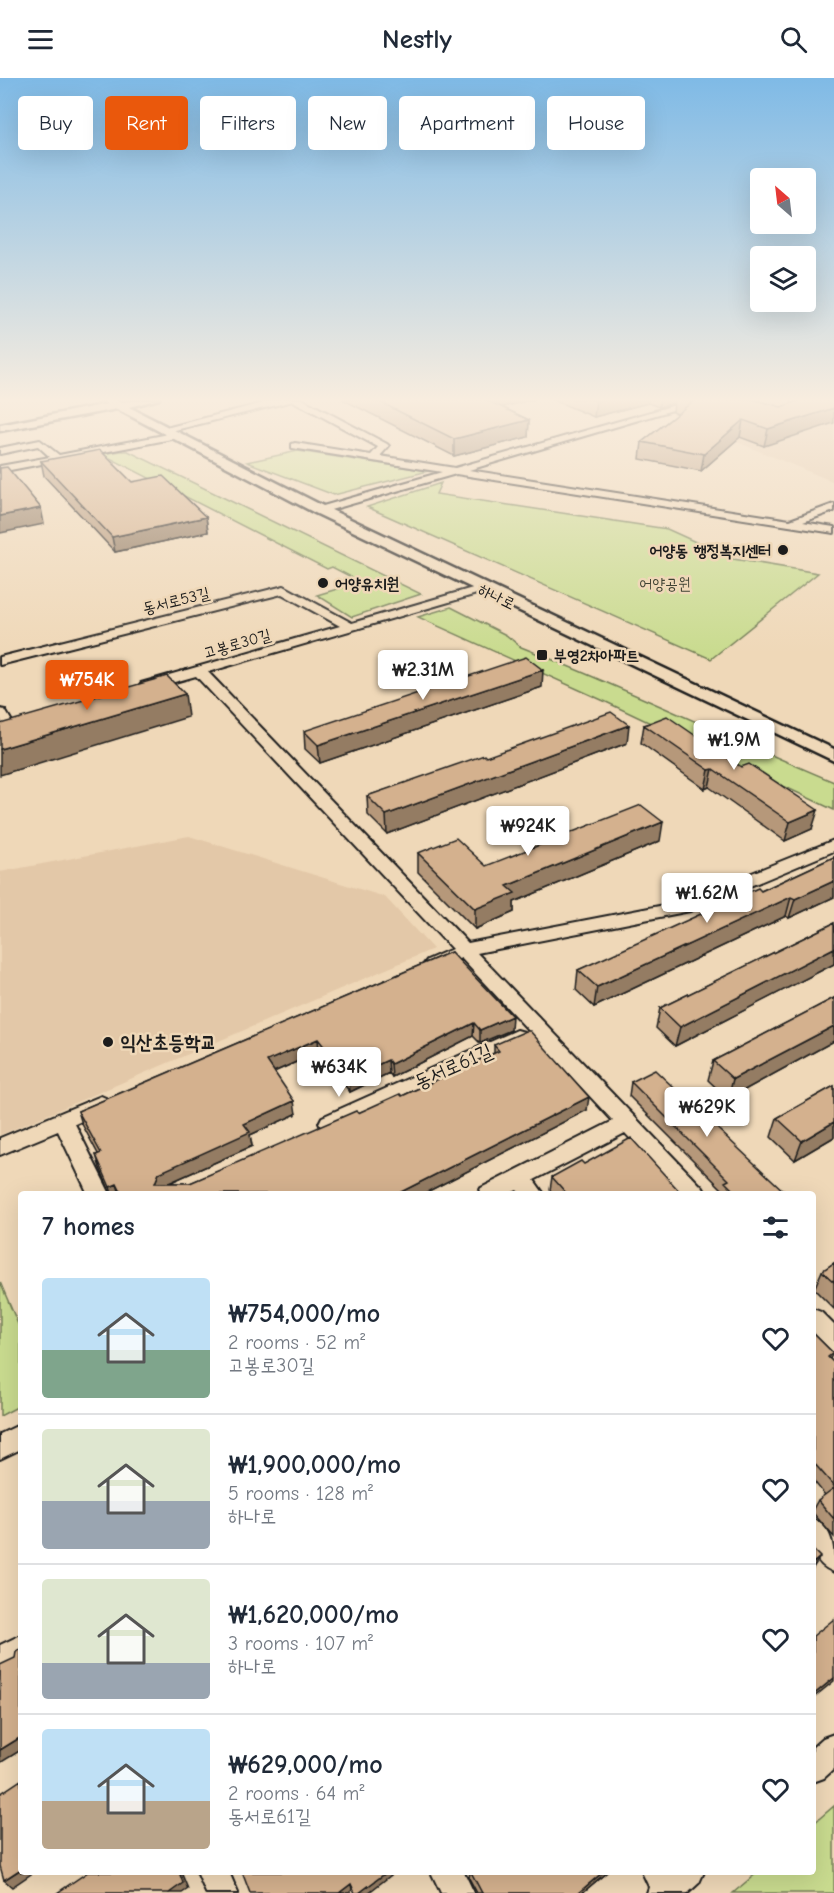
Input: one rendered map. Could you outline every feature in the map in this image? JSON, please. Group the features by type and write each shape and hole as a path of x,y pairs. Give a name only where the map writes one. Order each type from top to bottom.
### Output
{"street":[{"name":"하나로","path":"269,484 483,589 834,756"},
{"path":"320,510 416,484"},
{"path":"541,484 834,530"},
{"path":"790,524 834,507"},
{"name":"고봉로30길","path":"128,691 483,589"},
{"name":"동서로53길","path":"0,661 284,590 352,628"},
{"path":"199,670 691,1191"},
{"path":"421,969 464,950 684,907 834,845"},
{"name":"동서로61길","path":"311,1131 537,1028"},
{"path":"0,1147 117,1097"},
{"path":"63,1120 98,1191"},
{"path":"503,1191 527,1186 627,1123"},
{"path":"816,1322 834,1341"},
{"path":"0,1447 18,1438"},
{"path":"816,1536 834,1558"},
{"path":"0,1661 18,1651"},
{"path":"816,1764 834,1749"},
{"path":"214,1875 222,1893"},
{"path":"449,1875 458,1893"}],"shaded area":[{"name":"익산초등학교","path":"189,836 385,897 433,949 0,1135 0,872"}],"green space":[{"path":"160,484 195,484 421,594 352,617 317,595 361,582 332,567 327,569"},
{"path":"304,484 378,484 334,495"},
{"name":"어양공원","path":"441,484 436,494 667,529 733,559 818,573 711,659 367,507"},
{"path":"451,607 506,635 521,647 834,782 834,810 604,701 418,617"},
{"path":"0,1282 18,1324 18,1407 0,1416"},
{"path":"834,1806 834,1893 733,1893 754,1875 816,1875 816,1821"}],"building":[{"path":"0,484 21,484 41,508 0,516"},
{"path":"62,484 171,484 206,517 112,537"},
{"path":"526,657 543,670 318,745 304,731"},
{"path":"167,676 185,694 0,749 0,724"},
{"path":"611,712 629,725 386,815 367,796 484,755 486,757"},
{"path":"667,716 741,767 749,764 818,810 790,822 644,725"},
{"path":"641,805 663,822 507,886 515,893 475,909 418,853 456,838 486,866"},
{"path":"834,857 834,881 795,899 791,897 597,987 578,970 758,888 761,891"},
{"path":"834,923 834,948 680,1027 660,1008"},
{"path":"451,952 512,1016 480,1030 474,1023 391,1064 388,1060 349,1078 318,1039 267,1061 294,1101 244,1124 250,1132 159,1173 155,1183 190,1183 356,1111 358,1113 400,1094 402,1096 499,1051 494,1045 526,1031 530,1031 589,1097 403,1191 120,1191 117,1184 110,1187 96,1155 101,1153 78,1111"},
{"path":"834,998 834,1026 733,1079 713,1061"},
{"path":"655,1070 784,1191 734,1191 725,1182 729,1180 631,1082"},
{"path":"834,1086 834,1122 802,1141 777,1118"},
{"path":"631,1138 679,1191 564,1191 552,1177 581,1161 584,1164"},
{"path":"834,1263 834,1282 822,1271"},
{"path":"816,1336 833,1353 828,1357 834,1363 834,1486 816,1465"},
{"path":"834,1488 834,1519 818,1500"},
{"path":"834,1619 834,1678 816,1693 816,1634"},
{"path":"18,1651 18,1739 0,1750 0,1665 15,1658"},
{"path":"18,1782 18,1871 4,1880 0,1866 0,1794"},
{"path":"84,1875 180,1875 183,1883 169,1893 57,1893"},
{"path":"243,1875 383,1875 359,1893 355,1893 351,1884 339,1893 250,1893"},
{"path":"473,1875 599,1875 578,1893 482,1893"}],"place":[{"name":"어양동 행정복지센터","path":"783,550"},
{"name":"어양유치원","path":"323,583"},
{"name":"부영2차아파트","path":"542,655"},
{"name":"익산초등학교","path":"108,1042"}]}
